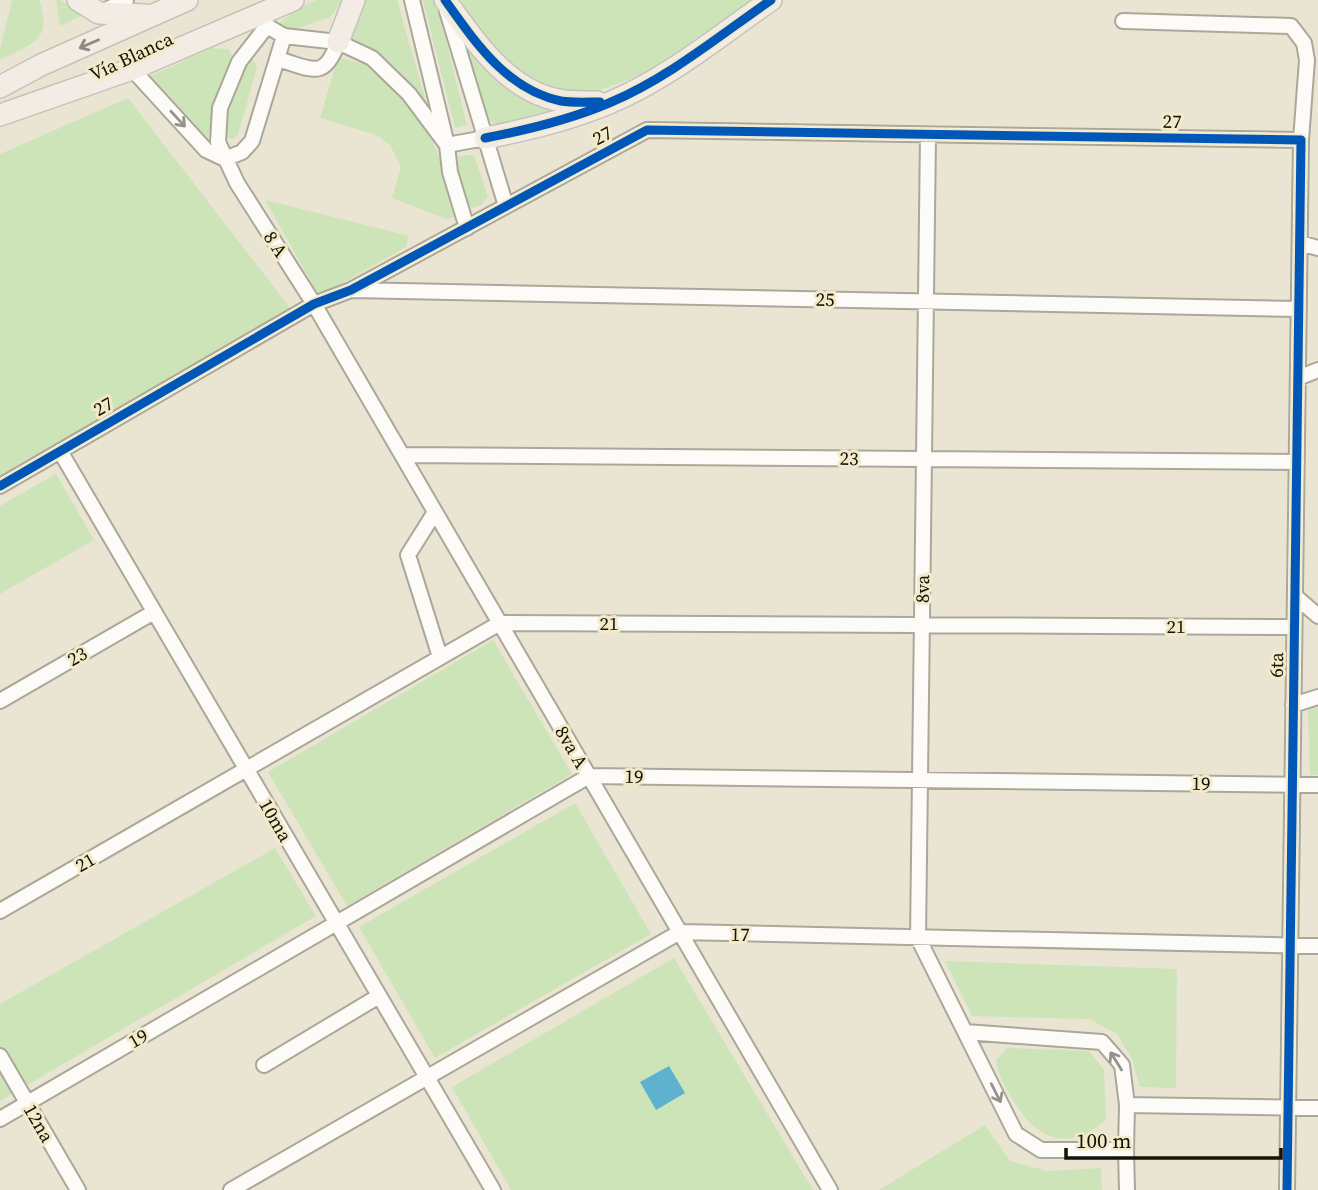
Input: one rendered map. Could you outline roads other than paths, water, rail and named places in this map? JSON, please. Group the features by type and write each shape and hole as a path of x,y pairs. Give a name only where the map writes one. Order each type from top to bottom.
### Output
{"highway":[{"path":"78,0 99,13 151,15"},
{"name":"Vía Blanca","path":"0,87 41,65 187,0"},
{"path":"1,116 132,69 293,0"},
{"path":"338,42 355,0"},
{"path":"444,0 485,54 506,73 532,90 562,101 609,103"},
{"path":"485,138 533,128 609,103 672,69 771,0"},
{"name":"Vía Blanca","path":"1,116 173,37 265,14"}],"street":[{"path":"99,13 126,0"},
{"path":"412,0 447,145 450,172 467,228"},
{"path":"444,0 506,206"},
{"path":"225,159 218,142 220,108 239,62 265,14 284,36 338,42 372,58 409,94 447,145"},
{"name":"6ta","path":"1124,21 1291,26 1304,43 1307,60 1301,140 1298,599 1294,627 1287,1190"},
{"path":"132,69 206,150 225,159 242,152 253,141 284,36"},
{"path":"277,59 317,70 327,66 338,42"},
{"name":"27","path":"0,486 314,304 351,290 648,130 1301,140"},
{"name":"8va","path":"928,135 918,938 1016,1134 1041,1150 1126,1150"},
{"path":"447,145 485,138"},
{"name":"8 A","path":"225,159 237,183 314,304"},
{"path":"1300,243 1318,248"},
{"name":"25","path":"351,290 1299,309"},
{"name":"8va A","path":"314,304 830,1190"},
{"path":"1298,378 1318,370"},
{"name":"10ma","path":"60,451 492,1190"},
{"name":"23","path":"402,454 1297,462"},
{"path":"435,512 408,555 440,657"},
{"path":"1298,599 1318,600"},
{"path":"1298,599 1318,616"},
{"name":"23","path":"0,701 154,612"},
{"name":"21","path":"0,911 500,622 1294,627"},
{"path":"1293,705 1318,697"},
{"name":"19","path":"0,1119 589,776 1318,785"},
{"path":"231,1190 680,932"},
{"name":"17","path":"680,932 1318,946"},
{"path":"264,1065 379,996"},
{"path":"965,1032 1102,1042 1122,1065 1127,1105 1127,1190"},
{"name":"12na","path":"0,1056 78,1190"},
{"path":"1127,1105 1318,1108"}],"water":[{"path":"669,1066 685,1093 656,1110 640,1082"}]}
